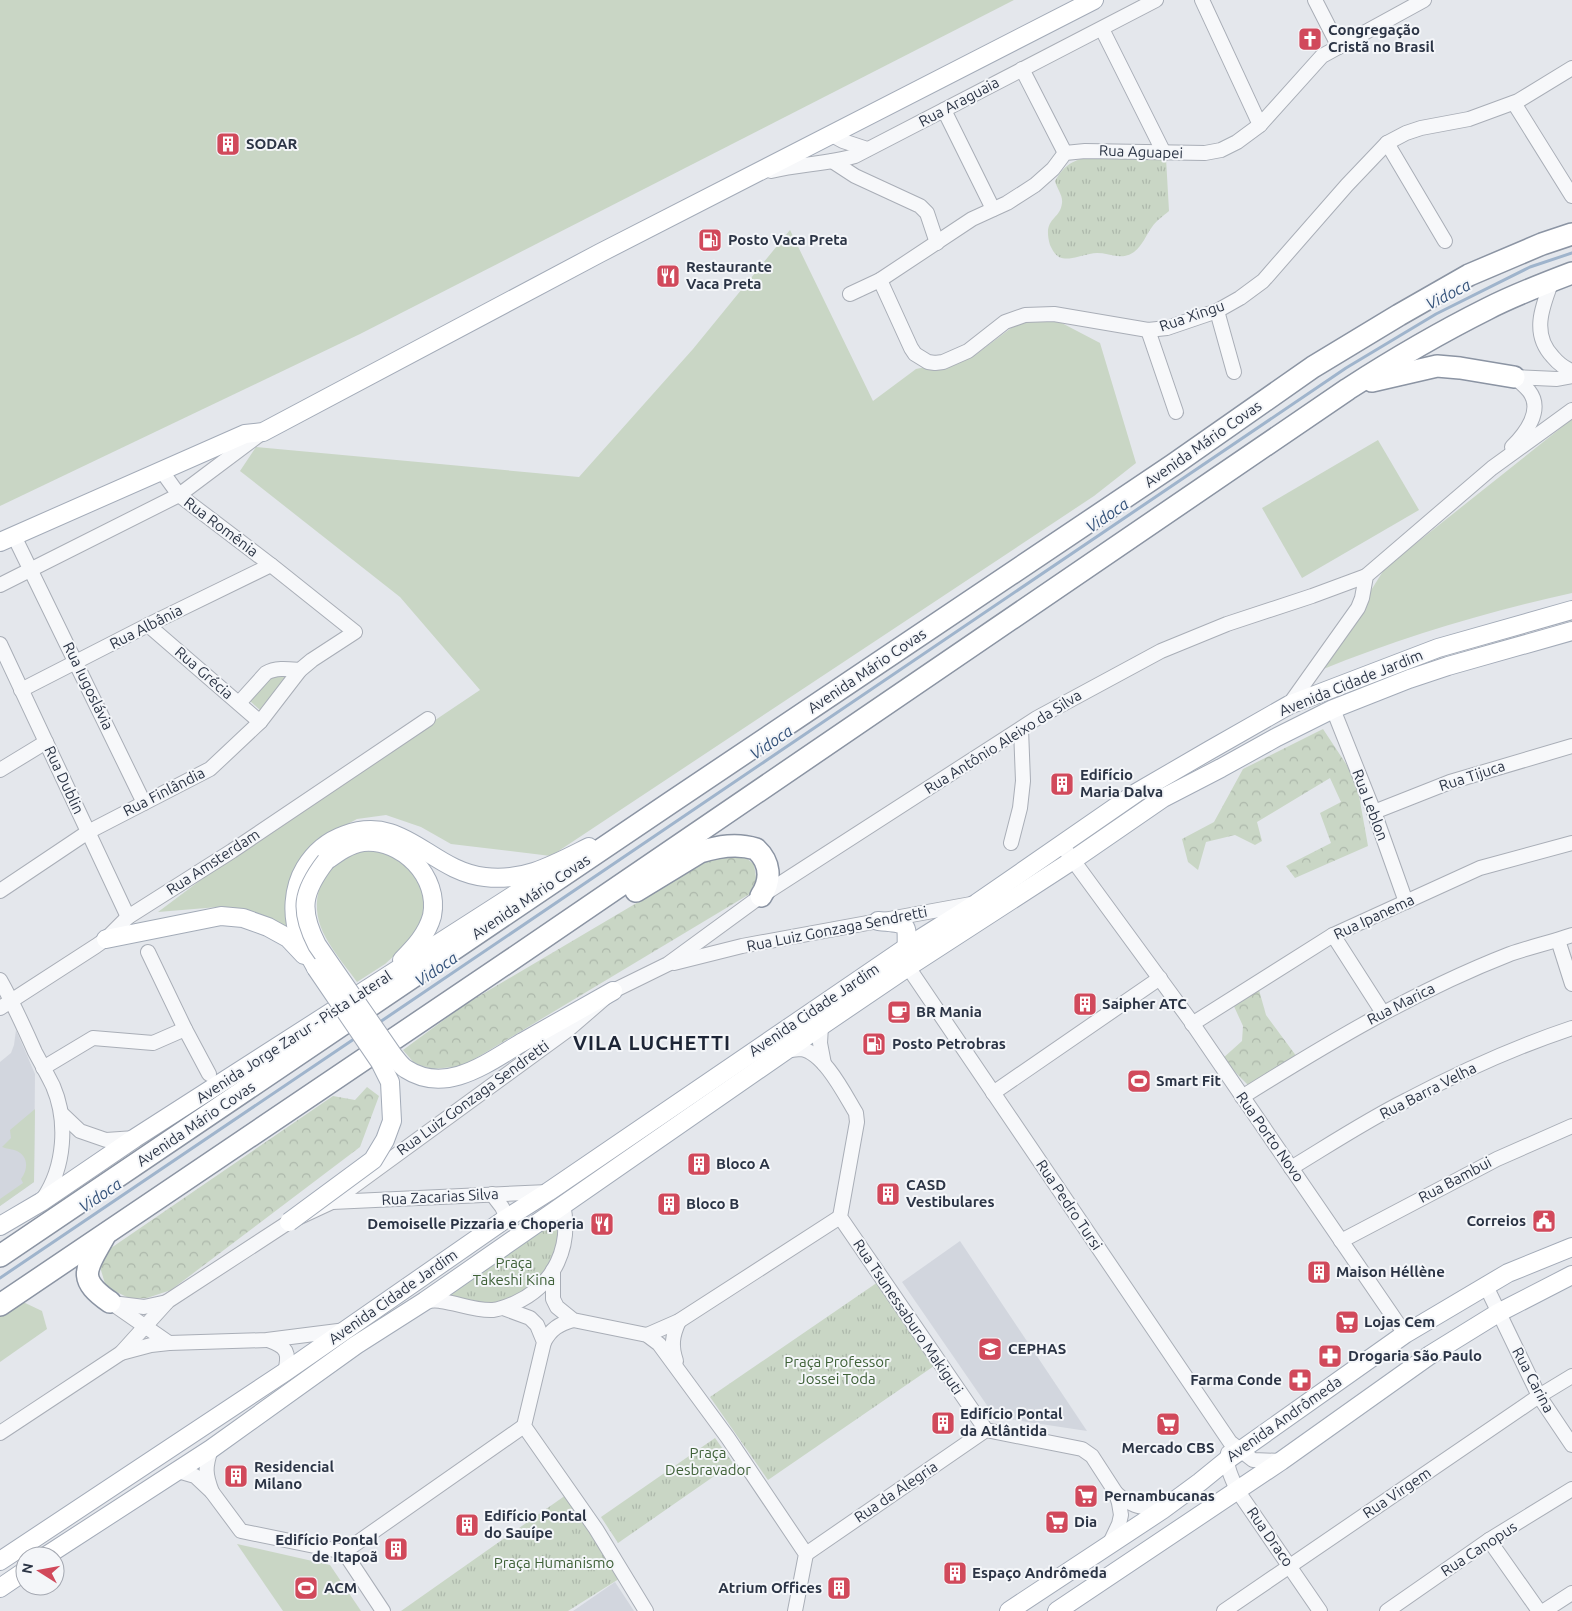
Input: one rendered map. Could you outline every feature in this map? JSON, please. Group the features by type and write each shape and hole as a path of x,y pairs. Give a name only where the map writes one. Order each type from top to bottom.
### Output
{"highway":[{"name":"Avenida Mário Covas","path":"0,1256 1164,471 1313,367 1398,315 1469,276 1542,244 1572,234"},
{"path":"0,1305 505,964 1348,389 1402,355 1488,308 1562,277"},
{"path":"1348,389 1371,381 1437,366 1514,377"},
{"path":"589,847 670,803"},
{"path":"505,964 554,941 690,858 712,848 736,844 756,848 762,854 769,872 768,882 761,896"},
{"path":"106,1234 88,1268 87,1276 89,1284 99,1295 110,1302"}],"main road":[{"path":"7,539 245,434 263,432 593,257 1094,0"},
{"name":"Avenida Cidade Jardim","path":"0,1561 284,1372 506,1218 548,1192 907,947 977,903 1136,792 1289,705 1438,648 1572,610"},
{"name":"Avenida Cidade Jardim","path":"62,1546 211,1449 356,1345 425,1301 821,1026 1073,860 1163,798 1333,709 1448,666 1572,631"},
{"path":"289,1222 373,1160 385,1140 392,1121 390,1082 380,1062 316,968 300,938 294,916 296,894 301,875 309,861 320,849 338,838 366,829 379,829 404,837 454,869 484,878 514,877 533,873 589,847"},
{"path":"372,987 403,959 422,938 431,917 433,901 428,879 402,851 382,844 363,842 345,848 326,861 314,876 306,894 305,912 309,929 318,945 392,1055 405,1069 418,1075 438,1078 453,1078 466,1074 613,992"},
{"name":"Avenida Jorge Zarur - Pista Lateral","path":"0,1226 41,1202 135,1138 589,847"},
{"path":"106,939 221,916 243,918 268,926 288,938 316,968"},
{"path":"878,921 902,924 908,931 908,967"},
{"name":"Avenida Andrômeda","path":"1008,1611 1162,1510 1200,1482 1232,1451 1405,1334 1508,1274 1572,1247"},
{"path":"1056,1611 1281,1461 1430,1355 1498,1313 1572,1275"},
{"path":"1200,1482 1205,1483 1210,1490 1212,1498 1209,1510"},
{"path":"0,1588 15,1578"}],"street":[{"name":"Rua Araguaia","path":"751,176 789,166 855,156 1156,0"},
{"path":"1202,0 1260,125"},
{"path":"1315,0 1339,47"},
{"name":"Rua Aguapei","path":"1065,153 1085,151 1205,153 1222,150 1237,142 1260,125 1322,56 1424,0"},
{"path":"1102,29 1164,153"},
{"name":"Rua Xingu","path":"880,280 911,348 915,354 935,363 943,362 968,352 1005,322 1025,315 1054,314 1148,330 1167,328 1217,311 1240,298 1263,281 1347,184 1387,143 1421,128 1469,119 1514,103 1572,68"},
{"path":"850,294 880,280 972,219 1007,203 1035,185 1053,169 1065,153 1022,69"},
{"path":"1514,103 1572,196"},
{"path":"944,110 993,209"},
{"path":"832,135 867,149"},
{"path":"1387,143 1445,241"},
{"path":"832,161 855,176 920,206 927,213 937,243"},
{"path":"1562,277 1544,303 1540,317 1540,332 1548,352 1558,363 1572,371"},
{"path":"1217,311 1234,372"},
{"path":"1148,330 1176,412"},
{"path":"1514,377 1557,379 1572,376"},
{"path":"1492,468 1519,439 1532,419 1535,409 1530,392 1514,377"},
{"path":"1289,705 1358,608 1366,576 1492,468 1572,410"},
{"path":"0,585 179,495 263,432"},
{"name":"Rua Romênia","path":"161,470 179,495 355,632"},
{"name":"Rua Iugoslávia","path":"7,539 31,570 144,802"},
{"name":"Rua Albânia","path":"22,690 148,625 271,565"},
{"name":"Rua Antônio Aleixo da Silva","path":"668,964 761,896 1037,718 1160,651 1226,624 1366,576"},
{"name":"Rua Grécia","path":"148,625 260,722"},
{"name":"Rua Finlândia","path":"0,891 88,832 210,769 260,722 300,670 355,632"},
{"name":"Rua Dublin","path":"0,644 128,917"},
{"path":"239,703 270,671 280,668 300,670"},
{"name":"Rua Leblon","path":"1333,709 1374,812 1406,902"},
{"name":"Rua Amsterdam","path":"6,1004 106,939 128,917 232,851 428,719"},
{"path":"1012,843 1020,808 1023,781 1021,729"},
{"path":"0,770 46,742"},
{"name":"Rua Tijuca","path":"1374,812 1450,782 1572,746"},
{"name":"Rua Ipanema","path":"1192,1024 1333,935 1480,868 1572,843"},
{"name":"Rua Porto Novo","path":"1062,844 1160,978 1405,1334"},
{"name":"Rua Luiz Gonzaga Sendretti","path":"332,1202 569,1029 613,992 668,964 742,946 977,903"},
{"path":"1333,935 1383,1012"},
{"name":"Rua Marica","path":"1242,1097 1303,1058 1383,1012 1511,954 1572,935"},
{"path":"1558,940 1572,984"},
{"path":"148,952 209,1074"},
{"name":"Rua Pedro Tursi","path":"908,967 1232,1451"},
{"path":"993,1093 1160,978"},
{"path":"0,980 6,1004 53,1086 61,1113 62,1150 53,1182 41,1202"},
{"path":"821,1026 820,1043 824,1064"},
{"path":"43,1068 93,1038 153,1043 185,1028"},
{"name":"Rua Barra Velha","path":"1291,1168 1406,1100 1484,1063 1572,1028"},
{"path":"647,1335 679,1321 840,1218 858,1122 856,1113 824,1064 816,1056 801,1049 789,1050"},
{"path":"61,1113 80,1131 106,1140 135,1138"},
{"name":"Rua Bambui","path":"1341,1241 1496,1159 1572,1126"},
{"name":"Rua Zacarias Silva","path":"332,1202 548,1192"},
{"path":"492,1194 502,1208 506,1218"},
{"path":"0,1433 121,1353 168,1302 289,1222 332,1202"},
{"path":"425,1301 439,1300 492,1310 503,1308 534,1292 553,1270 560,1258 566,1231 563,1204"},
{"name":"Rua Tsunessaburo Makiguti","path":"840,1218 986,1430"},
{"path":"553,1270 553,1299 556,1307 573,1320 647,1335 659,1344 728,1438 806,1554 795,1611"},
{"name":"Rua Carina","path":"1486,1286 1539,1396 1572,1445"},
{"path":"110,1302 144,1307 168,1302"},
{"path":"110,1302 169,1343"},
{"path":"503,1308 530,1318 537,1325 544,1342"},
{"path":"344,1552 524,1426 544,1342 549,1333 556,1327 573,1320"},
{"path":"679,1321 674,1332 672,1344 680,1371"},
{"path":"121,1353 151,1345 169,1343 267,1340 345,1330 356,1345"},
{"path":"267,1340 284,1348 287,1354 284,1372"},
{"name":"Rua Virgem","path":"1224,1611 1539,1396 1572,1376"},
{"path":"524,1426 596,1529 646,1611"},
{"path":"986,1430 1082,1449 1092,1456 1116,1493 1126,1502 1141,1507 1162,1510"},
{"name":"Rua da Alegria","path":"806,1554 986,1430"},
{"path":"211,1449 206,1469 206,1478 212,1492"},
{"path":"1232,1451 1253,1460 1281,1461"},
{"name":"Rua Draco","path":"1232,1451 1230,1475 1237,1490 1320,1611"},
{"path":"178,1471 195,1476 212,1492 242,1531 344,1552 383,1611"},
{"name":"Rua Canopus","path":"1387,1611 1489,1540 1572,1489"},
{"path":"1110,1544 1121,1515 1116,1493"},
{"path":"1489,1540 1539,1611"},
{"path":"1544,1611 1572,1593"}],"shaded area":[{"path":"16,1030 35,1074 34,1182 0,1206 0,1062 11,1053"},
{"name":"CEPHAS","path":"960,1241 1087,1431 995,1417 902,1282"},
{"path":"615,1582 634,1611 573,1611"}],"green space":[{"path":"0,0 1014,0 360,334 0,506"},
{"path":"1091,156 1166,158 1169,211 1154,225 1137,249 1129,255 1093,253 1073,258 1063,258 1054,253 1050,245 1048,229 1052,220 1061,209 1062,203 1062,197 1055,181 1070,164"},
{"path":"790,230 873,401 916,369 974,356 1019,322 1056,320 1100,343 1136,463 1094,496 551,856 451,844 421,827 386,815 357,819 323,837 291,930 249,911 218,907 158,912 234,855 480,690 400,597 240,471 256,447 579,477 693,349"},
{"path":"1572,419 1572,593 1508,608 1445,626 1321,670 1385,568"},
{"path":"1378,440 1419,510 1302,578 1262,508"},
{"path":"291,674 261,711 249,700 272,675"},
{"path":"1323,729 1356,779 1368,846 1295,878 1286,866 1331,843 1320,813 1341,802 1330,778 1257,822 1262,841 1255,845 1235,835 1206,842 1198,870 1188,862 1182,839 1214,822 1243,769"},
{"path":"363,850 389,852 412,867 426,900 421,927 406,945 385,964 357,982 326,938 318,915 317,904 318,893 327,873 347,856"},
{"path":"724,854 742,855 754,864 756,878 753,892 463,1066 433,1069 415,1064 403,1050 464,1005 711,859"},
{"path":"1259,990 1266,1015 1297,1057 1250,1087 1222,1059 1242,1041 1243,1026 1232,1002"},
{"path":"367,1087 379,1096 360,1147 171,1290 147,1298 131,1299 106,1287 100,1267 111,1248 333,1096 355,1100"},
{"path":"35,1109 34,1182 0,1206 0,1199 23,1183 21,1179 26,1168 24,1157 21,1154 15,1150 2,1147 11,1138 10,1130"},
{"name":"Praça Takeshi Kina","path":"563,1204 553,1270 503,1308 439,1300"},
{"name":"Praça Professor Jossei Toda","path":"878,1282 934,1366 768,1480 710,1397"},
{"path":"21,1301 42,1311 47,1329 0,1362 0,1315"},
{"name":"Praça Desbravador","path":"715,1438 733,1463 618,1543 601,1517"},
{"name":"Praça Humanismo","path":"566,1495 622,1577 568,1611 401,1611"},
{"name":"ACM","path":"237,1544 330,1565 361,1611 283,1611"}],"waterway":[{"name":"Vidoca","path":"377,1024 1346,368 1436,314 1530,267 1572,253"},
{"name":"Vidoca","path":"0,1278 357,1037"}],"place":[{"name":"Congregação Cristã no Brasil","path":"1310,39"},
{"name":"SODAR","path":"228,144"},
{"name":"Posto Vaca Preta","path":"710,240"},
{"name":"Restaurante Vaca Preta","path":"668,276"},
{"name":"Edifício Maria Dalva","path":"1062,784"},
{"name":"Saipher ATC","path":"1085,1004"},
{"name":"BR Mania","path":"899,1012"},
{"name":"Posto Petrobras","path":"874,1044"},
{"name":"Smart Fit","path":"1139,1081"},
{"name":"Bloco A","path":"699,1164"},
{"name":"CASD Vestibulares","path":"888,1194"},
{"name":"Bloco B","path":"669,1204"},
{"name":"Correios","path":"1544,1221"},
{"name":"Demoiselle Pizzaria e Choperia","path":"602,1224"},
{"name":"Maison Héllène","path":"1319,1272"},
{"name":"Lojas Cem","path":"1347,1322"},
{"name":"CEPHAS","path":"990,1349"},
{"name":"Drogaria São Paulo","path":"1330,1356"},
{"name":"Farma Conde","path":"1300,1380"},
{"name":"Edifício Pontal da Atlântida","path":"943,1423"},
{"name":"Mercado CBS","path":"1168,1424"},
{"name":"Residencial Milano","path":"236,1476"},
{"name":"Pernambucanas","path":"1086,1496"},
{"name":"Dia","path":"1057,1522"},
{"name":"Edifício Pontal do Sauípe","path":"467,1525"},
{"name":"Edifício Pontal de Itapoã","path":"396,1549"},
{"name":"Espaço Andrômeda","path":"955,1573"},
{"name":"ACM","path":"306,1588"},
{"name":"Atrium Offices","path":"839,1588"}],"district":[{"name":"VILA LUCHETTI","path":"652,1043"}]}
